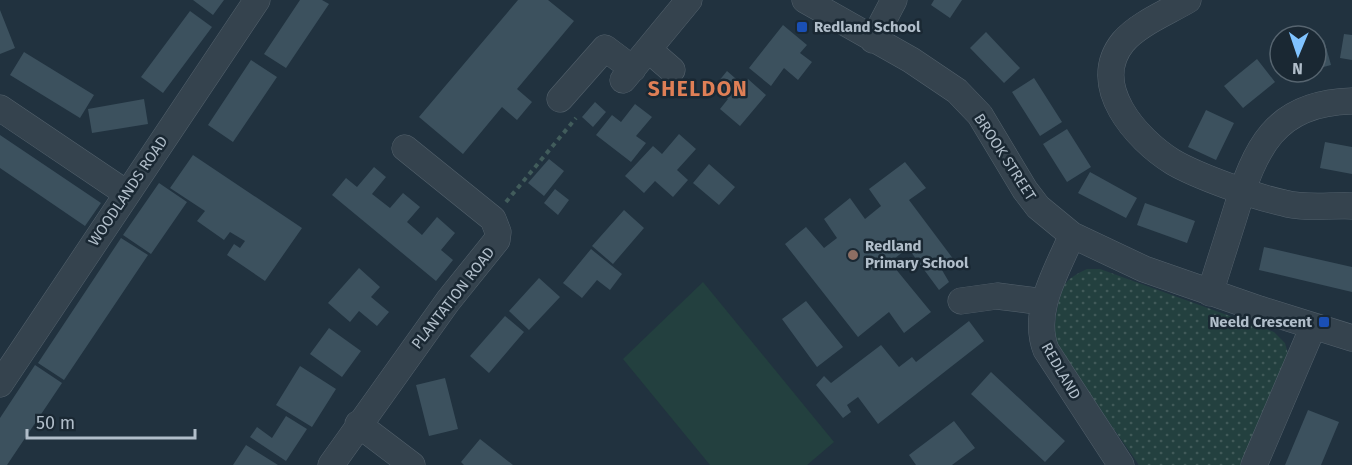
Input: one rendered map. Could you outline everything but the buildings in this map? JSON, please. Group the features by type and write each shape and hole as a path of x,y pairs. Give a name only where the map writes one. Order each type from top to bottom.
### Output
{"street":[{"name":"WOODLANDS ROAD","path":"0,384 257,0"},
{"path":"635,66 689,0"},
{"name":"BROOK STREET","path":"805,0 945,82 971,104 987,125 1025,190 1038,207 1072,235 1144,269 1210,293 1352,338"},
{"path":"873,40 894,0"},
{"path":"1188,0 1124,42 1113,61 1112,88 1135,128 1161,154 1190,170 1242,189 1285,204 1352,206"},
{"path":"569,107 605,48 635,66 672,70"},
{"path":"1210,293 1242,189 1261,144 1274,129 1291,117 1312,107 1335,101 1352,101"},
{"path":"0,108 126,193"},
{"path":"405,148 493,219"},
{"name":"PLANTATION ROAD","path":"331,465 358,424 448,301 493,248 498,232 493,219"},
{"name":"REDLAND","path":"1072,235 1044,302 1040,329 1046,350 1120,465"},
{"path":"961,301 997,296 1044,302"},
{"path":"1254,465 1313,327"},
{"path":"358,424 412,465"}],"path":[{"path":"493,219 569,107"}],"green space":[{"path":"1087,269 1100,269 1274,332 1285,343 1289,358 1245,465 1139,465 1056,346 1055,325 1064,286 1074,276"},
{"path":"703,282 834,442 807,465 710,465 623,359"}],"place":[{"name":"Redland School","path":"802,27"},
{"name":"Redland Primary School","path":"853,255"},
{"name":"Neeld Crescent","path":"1324,322"}],"district":[{"name":"SHELDON","path":"698,89"}]}
